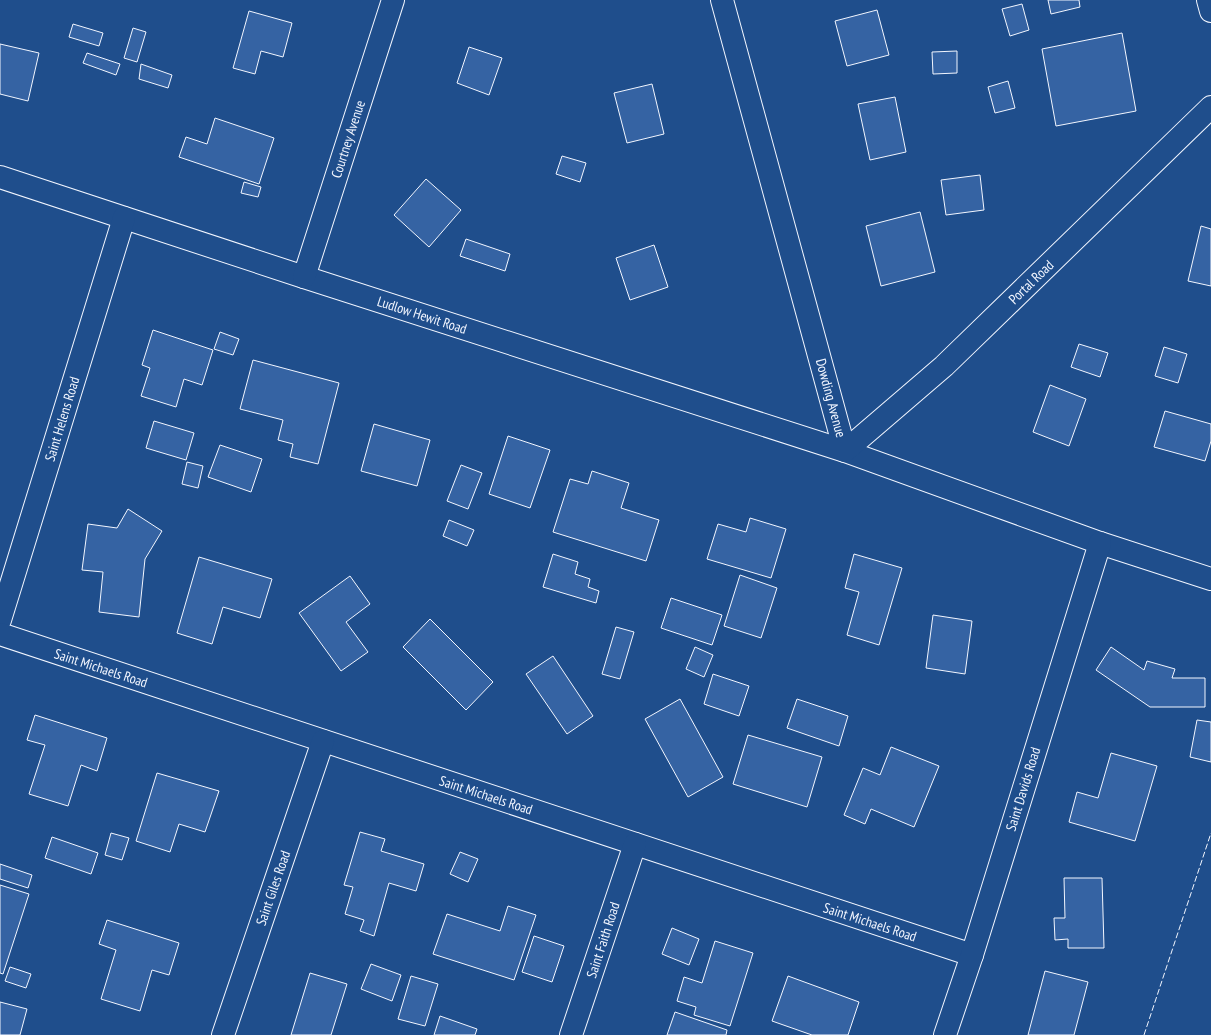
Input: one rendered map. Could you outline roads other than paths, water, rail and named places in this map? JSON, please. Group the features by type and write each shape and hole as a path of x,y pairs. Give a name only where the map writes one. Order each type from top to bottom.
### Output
{"street":[{"name":"Courtney Avenue","path":"304,277 393,0"},
{"name":"Dowding Avenue","path":"722,0 845,451 1100,543 1211,579"},
{"path":"1208,0 1211,11"},
{"name":"Portal Road","path":"845,451 944,366 1211,107"},
{"name":"Ludlow Hewit Road","path":"0,177 845,451"},
{"name":"Saint Helens Road","path":"0,620 124,218"},
{"name":"Saint Davids Road","path":"945,1035 972,955 1100,543"},
{"name":"Saint Michaels Road","path":"0,634 972,955"},
{"name":"Saint Giles Road","path":"223,1035 323,741"},
{"name":"Saint Faith Road","path":"571,1035 635,844"}]}
